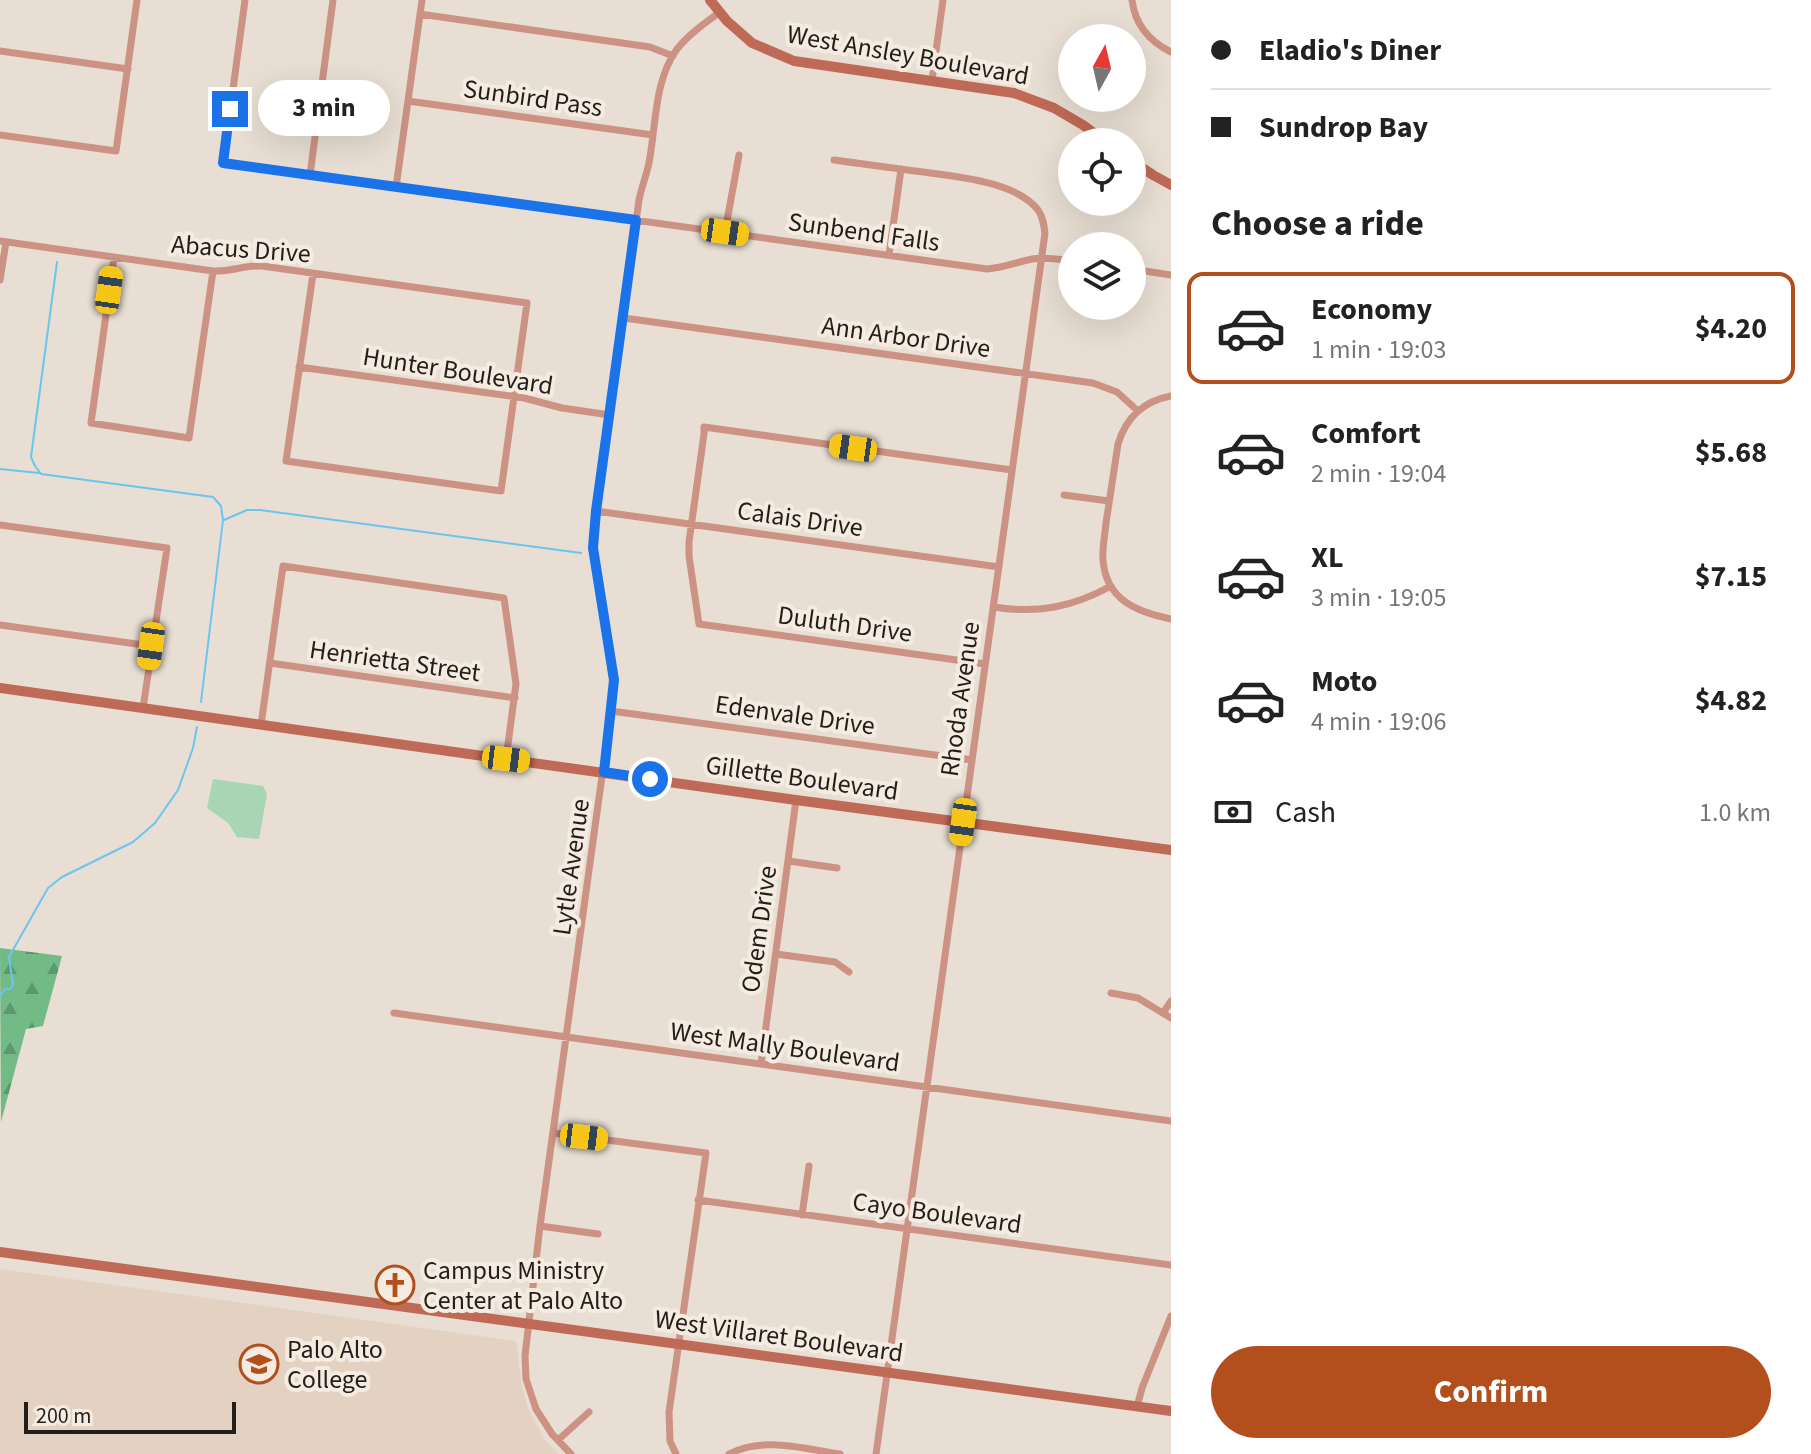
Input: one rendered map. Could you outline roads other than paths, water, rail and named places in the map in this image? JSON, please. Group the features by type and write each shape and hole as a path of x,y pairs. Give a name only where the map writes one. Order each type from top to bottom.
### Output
{"street":[{"path":"0,135 116,151 137,0"},
{"name":"Sunbend Falls","path":"245,0 223,163 987,269 1033,259 1058,260"},
{"path":"310,175 333,0"},
{"path":"396,187 422,0"},
{"name":"West Ansley Boulevard","path":"710,0 752,43 794,61 1014,93 1054,108 1087,128"},
{"path":"932,80 943,0"},
{"path":"1132,0 1135,15 1144,32 1171,52"},
{"name":"Lytle Avenue","path":"571,1454 536,1409 526,1379 525,1356 614,689 593,548 596,511 639,200 660,92 677,49 695,30 720,12"},
{"path":"420,14 650,47 673,56"},
{"path":"0,51 128,69"},
{"name":"Sunbird Pass","path":"408,101 653,135"},
{"path":"725,232 739,155"},
{"name":"Rhoda Avenue","path":"834,160 982,181 1005,188 1040,212 1045,233 876,1454"},
{"path":"889,255 901,169"},
{"path":"1146,170 1171,185"},
{"path":"0,280 3,242"},
{"name":"Abacus Drive","path":"3,242 223,272 251,266 527,303 514,396"},
{"path":"114,257 91,423 189,438 213,271"},
{"path":"1146,271 1171,275"},
{"path":"313,274 286,461 501,491 514,396"},
{"name":"Ann Arbor Drive","path":"624,318 1105,386 1138,411"},
{"name":"Hunter Boulevard","path":"299,367 514,396 562,408 610,415"},
{"path":"1171,396 1155,400 1138,411 1126,425 1118,444 1102,556 1111,586 1121,598 1143,613 1171,619"},
{"path":"691,524 704,427 1012,470"},
{"path":"1064,495 1109,501"},
{"name":"Calais Drive","path":"596,511 999,567"},
{"name":"Duluth Drive","path":"691,524 689,556 699,624 985,664"},
{"path":"0,525 167,548 143,708"},
{"path":"261,725 283,566 504,598 515,673 515,698 506,759"},
{"path":"994,607 1033,611 1086,600 1111,586"},
{"path":"0,625 151,646"},
{"name":"Henrietta Street","path":"270,663 515,698"},
{"name":"Gillette Boulevard","path":"0,688 1171,850"},
{"name":"Edenvale Drive","path":"611,711 972,760"},
{"name":"Odem Drive","path":"761,1064 796,800"},
{"path":"789,861 837,868"},
{"path":"776,954 835,962 849,972"},
{"path":"1111,993 1138,998 1171,1018"},
{"path":"1163,1013 1171,1001"},
{"name":"West Mally Boulevard","path":"394,1013 1171,1121"},
{"path":"554,1133 706,1153 668,1426 676,1454"},
{"path":"802,1215 809,1166"},
{"name":"Cayo Boulevard","path":"698,1200 1171,1265"},
{"path":"540,1226 598,1234"},
{"name":"West Villaret Boulevard","path":"0,1252 1171,1411"},
{"path":"1137,1407 1171,1316"},
{"path":"558,1440 589,1412"},
{"path":"729,1454 760,1444 796,1451 840,1454"}],"waterway":[{"path":"57,262 31,457 41,474 213,497 221,506 223,520 201,702"},
{"path":"0,469 39,473"},
{"path":"224,520 247,510 260,510 581,553"},
{"path":"0,996 13,985 9,957 48,888 62,877 133,842 155,823 178,790 197,727"}],"place":[{"name":"Campus Ministry Center at Palo Alto","path":"395,1285"},
{"name":"Palo Alto College","path":"259,1364"}]}
